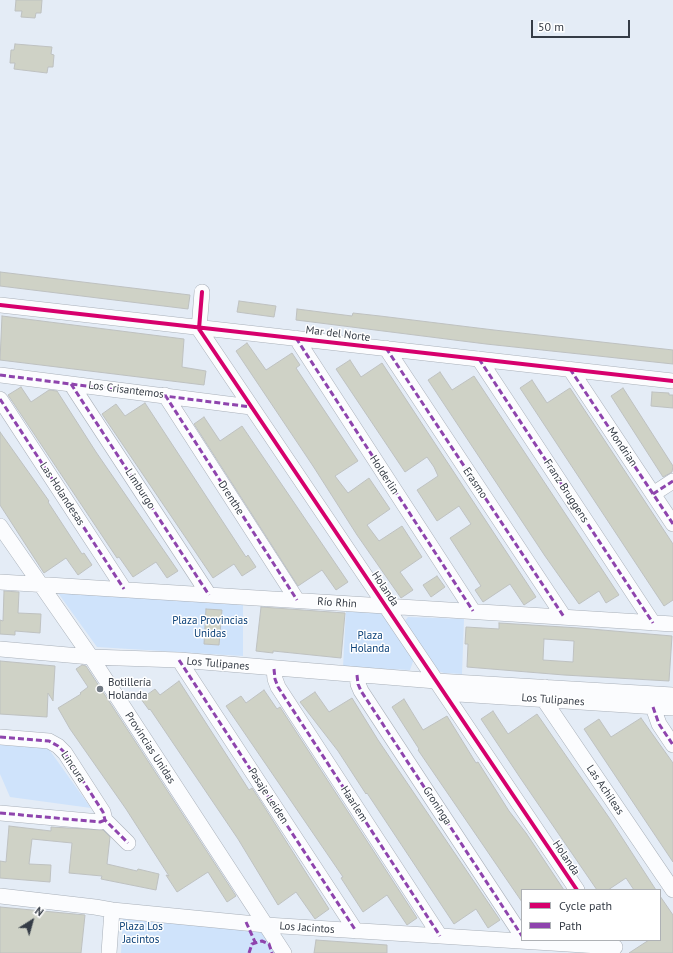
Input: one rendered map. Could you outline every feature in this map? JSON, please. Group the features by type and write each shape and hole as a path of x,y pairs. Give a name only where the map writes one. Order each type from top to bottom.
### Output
{"street":[{"path":"199,329 202,292"},
{"name":"Mar del Norte","path":"0,305 199,329 296,338 673,381"},
{"name":"Holanda","path":"199,329 576,889"},
{"name":"Holderlin","path":"296,338 473,611"},
{"name":"Erasmo","path":"386,348 564,617"},
{"name":"Franz Bruggens","path":"479,359 653,623"},
{"name":"Mondrian","path":"570,369 673,524"},
{"name":"Los Crisantemos","path":"0,375 251,407"},
{"name":"Limburgo","path":"71,384 209,595"},
{"name":"Drenthe","path":"165,395 297,600"},
{"name":"Las Holandesas","path":"0,399 124,589"},
{"path":"653,494 673,481"},
{"name":"Provincias Unidas","path":"0,526 91,657 284,953"},
{"name":"Río Rhin","path":"0,582 673,624"},
{"name":"Los Tulipanes","path":"0,649 91,657 179,660 274,669 436,681 458,694 544,693 673,695"},
{"name":"Pasaje Leiden","path":"179,660 356,931"},
{"name":"Haarlem","path":"274,669 278,687 440,936"},
{"name":"Groninga","path":"357,675 358,684 361,691 521,934"},
{"name":"Los Tulipanes","path":"544,693 653,707 673,708"},
{"name":"Las Achileas","path":"544,693 673,890"},
{"path":"653,707 659,724 673,745"},
{"name":"Lincura","path":"0,737 49,741 58,746 103,812 104,820 128,843"},
{"path":"0,813 100,822 104,820"},
{"name":"Los Jacintos","path":"0,896 95,906 112,910 266,925 440,936 521,939"},
{"path":"109,953 112,910"},
{"name":"Los Jacintos","path":"550,941 615,946"}],"green space":[{"name":"Plaza Provincias Unidas","path":"58,593 243,604 243,656 97,647"},
{"name":"Plaza Holanda","path":"346,609 380,611 414,659 410,670 343,667"},
{"path":"408,617 464,619 462,674 444,673 435,670 403,623"},
{"path":"0,745 48,748 91,808 10,797 0,774"},
{"name":"Plaza Los Jacintos","path":"123,916 263,927 282,953 121,953"}],"building":[{"path":"16,0 42,0 41,13 36,13 35,18 21,17 22,11 15,11"},
{"path":"15,44 52,47 51,54 54,55 53,67 48,67 47,73 14,69 15,63 10,63 11,50 14,50"},
{"path":"0,272 190,295 188,309 0,286"},
{"path":"239,301 276,306 274,317 237,312"},
{"path":"297,309 352,316 353,313 673,350 673,364 486,344 296,320"},
{"path":"2,316 184,339 182,367 206,371 204,385 0,360"},
{"path":"247,343 266,370 292,353 300,365 296,368 358,461 335,476 348,493 369,478 390,509 367,525 379,541 402,526 422,557 400,572 413,590 401,598 357,535 236,351"},
{"path":"350,360 361,377 382,363 536,597 524,605 510,584 483,602 475,590 481,586 450,538 471,524 459,506 437,521 417,490 438,476 434,467 427,457 405,472 336,369"},
{"path":"440,372 452,390 474,376 619,595 606,603 599,591 579,604 545,556 428,380"},
{"path":"532,380 547,403 570,388 673,544 673,600 664,606 520,388"},
{"path":"21,387 31,402 49,390 57,391 96,452 178,571 167,578 156,562 133,577 119,557 117,558 8,395"},
{"path":"623,388 673,466 672,472 663,477 611,396"},
{"path":"652,392 669,393 669,395 673,395 673,408 651,406"},
{"path":"145,403 246,557 248,555 256,567 242,576 234,564 213,578 102,414 116,404 125,416"},
{"path":"204,417 220,441 242,426 348,582 336,590 322,570 298,586 194,424"},
{"path":"0,432 49,501 48,502 82,554 84,553 92,565 78,575 66,558 44,573 0,505"},
{"path":"437,576 445,587 431,597 423,585"},
{"path":"4,591 19,592 18,613 41,614 40,633 15,631 15,635 0,634 0,620 3,621"},
{"path":"261,607 345,613 341,658 273,651 273,653 256,651"},
{"path":"206,609 222,610 219,645 204,644"},
{"path":"499,623 672,636 669,681 564,675 467,667 468,644 465,644 466,627 499,629","holes":["544,639 574,641 573,662 543,660"]},
{"path":"0,661 55,666 53,701 48,693 47,717 0,714"},
{"path":"82,665 86,666 236,896 227,902 208,872 177,892 166,875 169,876 126,809 70,729 58,708 81,694 80,693 88,687 76,669"},
{"path":"179,681 249,790 252,788 329,909 315,919 296,892 278,905 238,839 150,709 149,710 141,699 155,689 160,695"},
{"path":"264,690 277,709 280,707 417,918 407,925 387,895 363,912 341,878 343,877 226,706 241,696 246,703"},
{"path":"315,692 329,712 352,698 378,740 500,920 488,928 476,909 454,924 338,751 300,702"},
{"path":"404,699 423,730 447,716 476,763 478,762 509,811 526,833 563,889 521,889 521,901 418,750 419,749 392,707"},
{"path":"493,711 508,734 537,714 610,819 655,889 633,889 626,878 610,889 596,889 481,719"},
{"path":"641,718 673,763 673,862 584,729 599,719 611,737"},
{"path":"9,826 51,831 51,827 103,830 110,837 107,864 137,871 138,869 159,874 156,890 101,879 102,876 69,873 72,843 32,839 29,864 51,865 50,882 0,878 0,861 6,862"},
{"path":"661,897 673,915 673,953 629,953 647,941 661,941"},
{"path":"0,907 85,915 81,953 0,953"},
{"path":"316,940 387,945 387,953 314,953"}],"marked path":[{"path":"296,338 473,611"},
{"path":"386,348 564,617"},
{"path":"479,359 653,623"},
{"path":"570,369 673,524"},
{"path":"0,375 251,407"},
{"path":"71,384 209,595"},
{"path":"165,395 297,600"},
{"path":"0,399 124,589"},
{"path":"653,494 673,481"},
{"path":"179,660 356,931"},
{"path":"274,669 278,687 440,936"},
{"path":"357,675 358,684 361,691 521,934"},
{"path":"653,707 659,724 673,745"},
{"path":"0,737 49,741 58,746 65,753 103,812 105,820 128,843"},
{"path":"0,813 100,822 105,820"},
{"path":"246,922 255,942"},
{"path":"249,953 252,944 262,941 269,944 272,953"}],"cycle path":[{"path":"202,292 199,329 576,889"},
{"path":"0,305 673,381"}],"place":[{"name":"Botillería Holanda","path":"100,689"}]}
